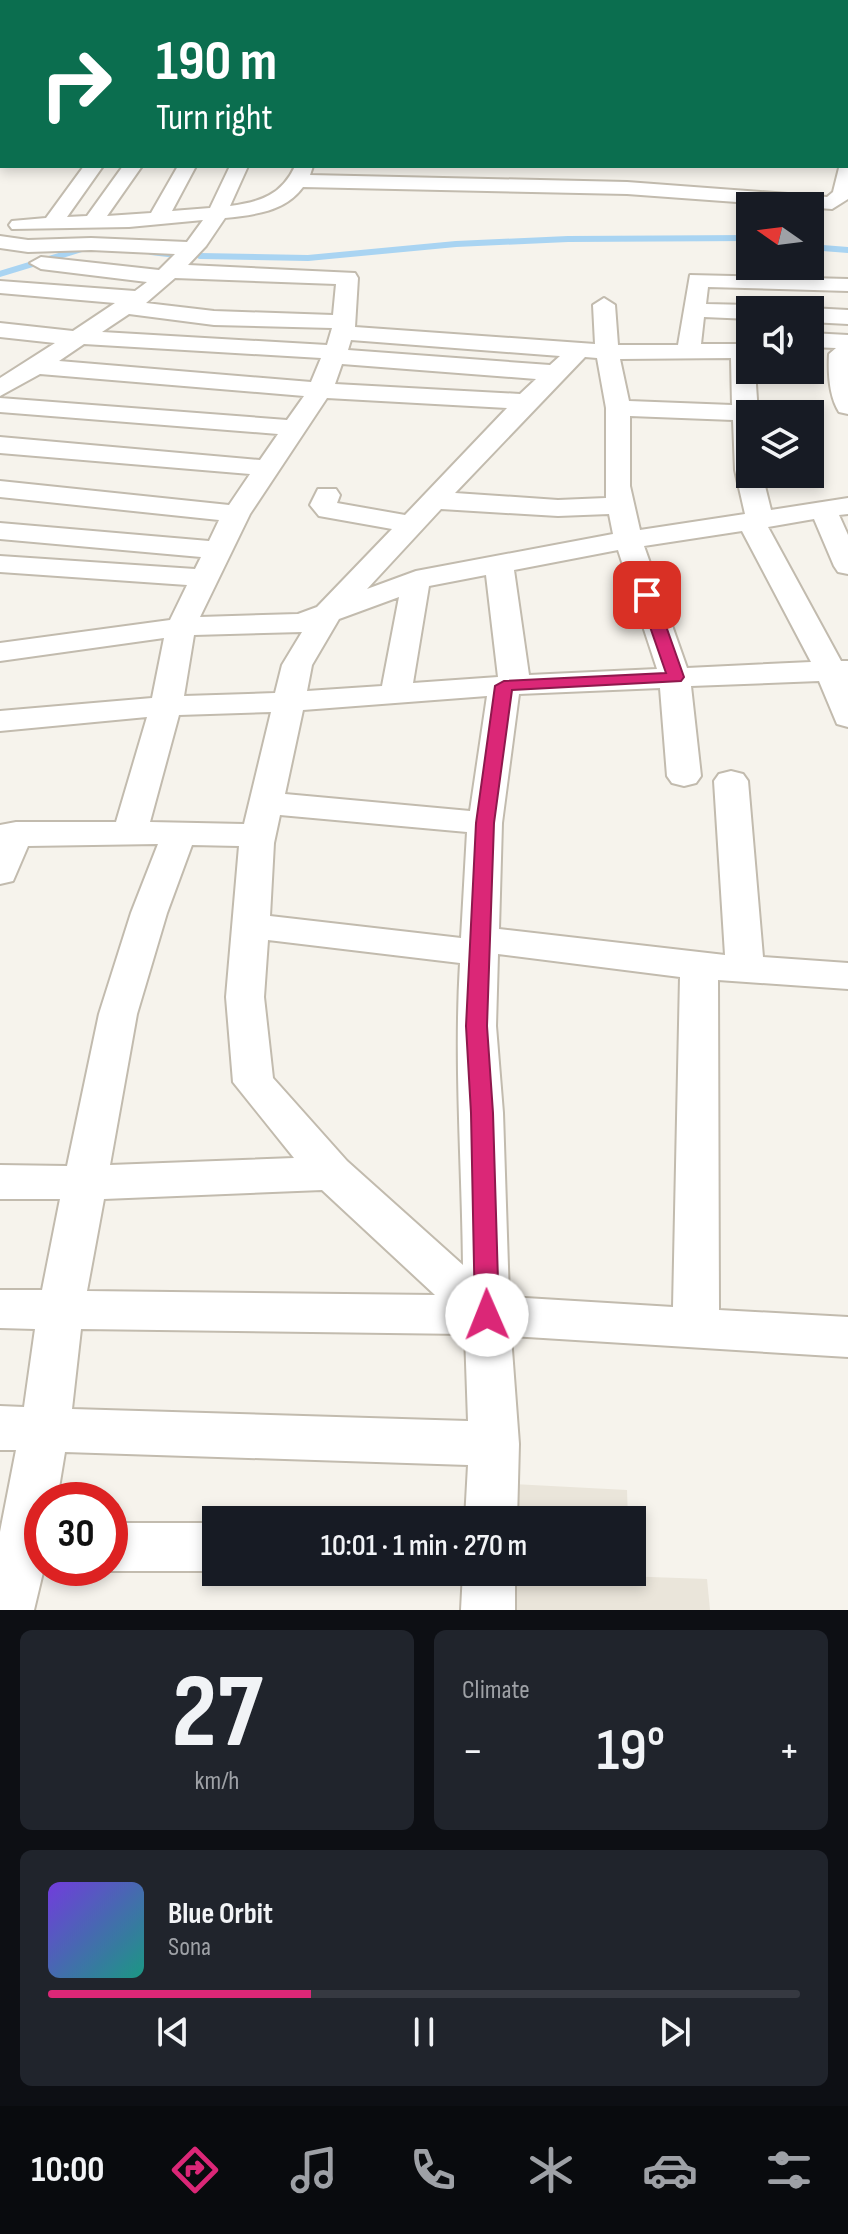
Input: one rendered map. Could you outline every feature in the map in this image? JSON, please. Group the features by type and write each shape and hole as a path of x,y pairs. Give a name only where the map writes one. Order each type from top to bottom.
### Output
{"street":[{"path":"52,224 93,168"},
{"path":"93,222 132,168"},
{"path":"158,218 186,168"},
{"path":"1,392 37,364 149,289 193,249 218,213 238,168"},
{"path":"597,168 627,170"},
{"path":"285,198 302,174 505,174 627,188 832,203 845,194 847,168"},
{"path":"19,225 218,213 258,208 285,198 432,202"},
{"path":"0,242 28,246 91,244 193,249"},
{"path":"0,260 37,262 149,289 207,294"},
{"path":"0,287 149,289 347,278 340,333 307,410 236,514 181,627 166,706 130,833"},
{"path":"688,352 698,280 848,285"},
{"path":"149,289 214,318 340,333 594,350 736,351"},
{"path":"320,299 340,333"},
{"path":"604,305 594,350 618,408 617,486 628,540 675,677 684,776"},
{"path":"694,310 736,312"},
{"path":"824,316 848,317"},
{"path":"0,330 172,345 340,333 555,373"},
{"path":"824,344 846,350"},
{"path":"487,1315 332,1173 253,1082 245,997 263,819 297,665 328,613 555,373 594,350"},
{"path":"824,352 846,350"},
{"path":"846,350 840,373 848,407"},
{"path":"0,357 307,410"},
{"path":"1,392 307,410 516,412"},
{"path":"618,408 736,413"},
{"path":"0,445 268,468"},
{"path":"750,488 755,521 839,670 848,717"},
{"path":"0,489 236,514"},
{"path":"327,495 323,505 329,510 423,512 621,505"},
{"path":"0,652 181,627 302,623 416,580 628,540 836,508 848,566"},
{"path":"0,531 217,550"},
{"path":"0,564 204,578"},
{"path":"492,1506 494,1444 476,1026 485,823 510,685 499,564"},
{"path":"396,694 416,580"},
{"path":"0,721 166,706 289,702 510,685 839,670"},
{"path":"731,781 745,969"},
{"path":"0,873 8,834 179,834 263,819 485,823"},
{"path":"7,1610 22,1547 22,1428 61,1308 118,1014 149,913 179,834"},
{"path":"253,926 699,966 848,976"},
{"path":"696,1327 699,966"},
{"path":"0,1182 87,1183 332,1173"},
{"path":"0,1309 487,1315 848,1337"},
{"path":"22,1428 494,1444"},
{"path":"128,1547 202,1547"},
{"path":"488,1610 489,1586"}],"shaded area":[{"path":"513,1484 627,1490 628,1506 512,1506"},
{"path":"646,1577 707,1579 710,1610 510,1610 511,1586 646,1586"}],"waterway":[{"path":"200,256 308,258 456,244 568,239 736,238"},
{"path":"0,274 85,248"},
{"path":"824,248 848,250"},
{"path":"151,252 176,255"}],"route":[{"path":"487,1315 482,1113 476,1026 485,823 504,686 675,677 647,595"}]}
